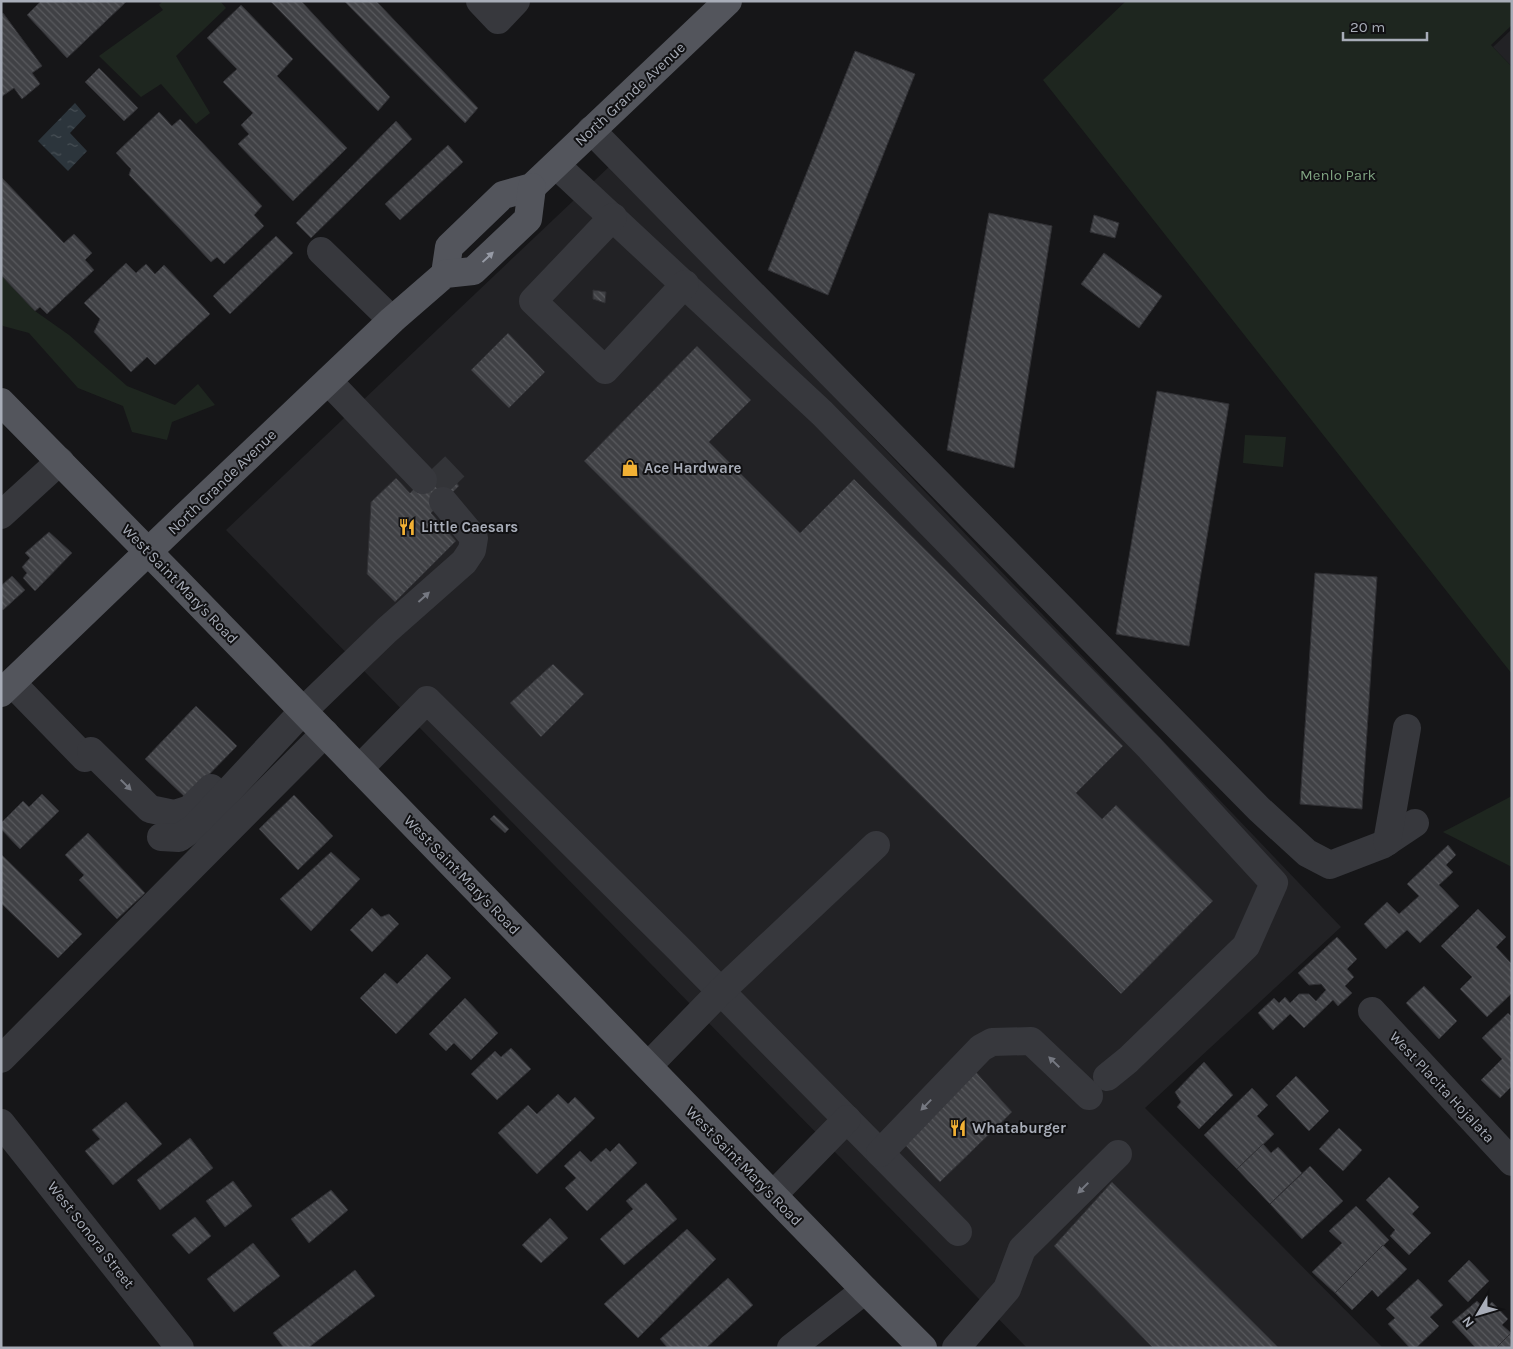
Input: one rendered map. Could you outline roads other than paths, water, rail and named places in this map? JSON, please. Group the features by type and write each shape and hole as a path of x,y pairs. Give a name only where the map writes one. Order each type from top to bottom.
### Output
{"main road":[{"name":"North Grande Avenue","path":"6,688 392,320 445,274 473,272 528,219 532,187 727,1"},
{"name":"West Saint Mary's Road","path":"5,412 60,461 923,1348"}],"street":[{"path":"480,1 498,20 516,1"},
{"path":"591,130 1258,809 1307,853 1330,865 1387,842 1415,823"},
{"path":"556,165 822,413 1150,748 1274,883 1246,946 1128,1060 1107,1077"},
{"path":"613,218 533,301 604,370 685,284"},
{"path":"321,251 392,320"},
{"path":"328,380 360,416 400,454 429,473"},
{"path":"1,515 60,461"},
{"path":"161,837 179,838 195,827 304,711 387,630 464,562 472,550 474,538 450,494"},
{"path":"6,688 88,754 150,809 174,814 190,809 236,763 262,755"},
{"path":"359,769 427,700 721,991 958,1232"},
{"path":"1387,842 1407,728"},
{"path":"1,1059 324,733"},
{"path":"648,1066 721,991 876,845"},
{"name":"West Placita Hojalata","path":"1372,1011 1512,1162"},
{"path":"880,1153 981,1048 992,1042 1031,1041 1089,1096"},
{"path":"773,1195 848,1119"},
{"name":"West Sonora Street","path":"1,1123 180,1348"},
{"path":"956,1348 1007,1289 1022,1248 1118,1154"},
{"path":"791,1348 865,1290"}],"water":[{"path":"75,103 86,116 70,133 87,151 68,171 38,141"}],"tunnel":[{"path":"435,466 456,488"}],"place":[{"name":"Ace Hardware","path":"630,468"},
{"name":"Little Caesars","path":"407,527"},
{"name":"Whataburger","path":"958,1128"}],"park label":[{"name":"Menlo Park","path":"1338,175"}]}
